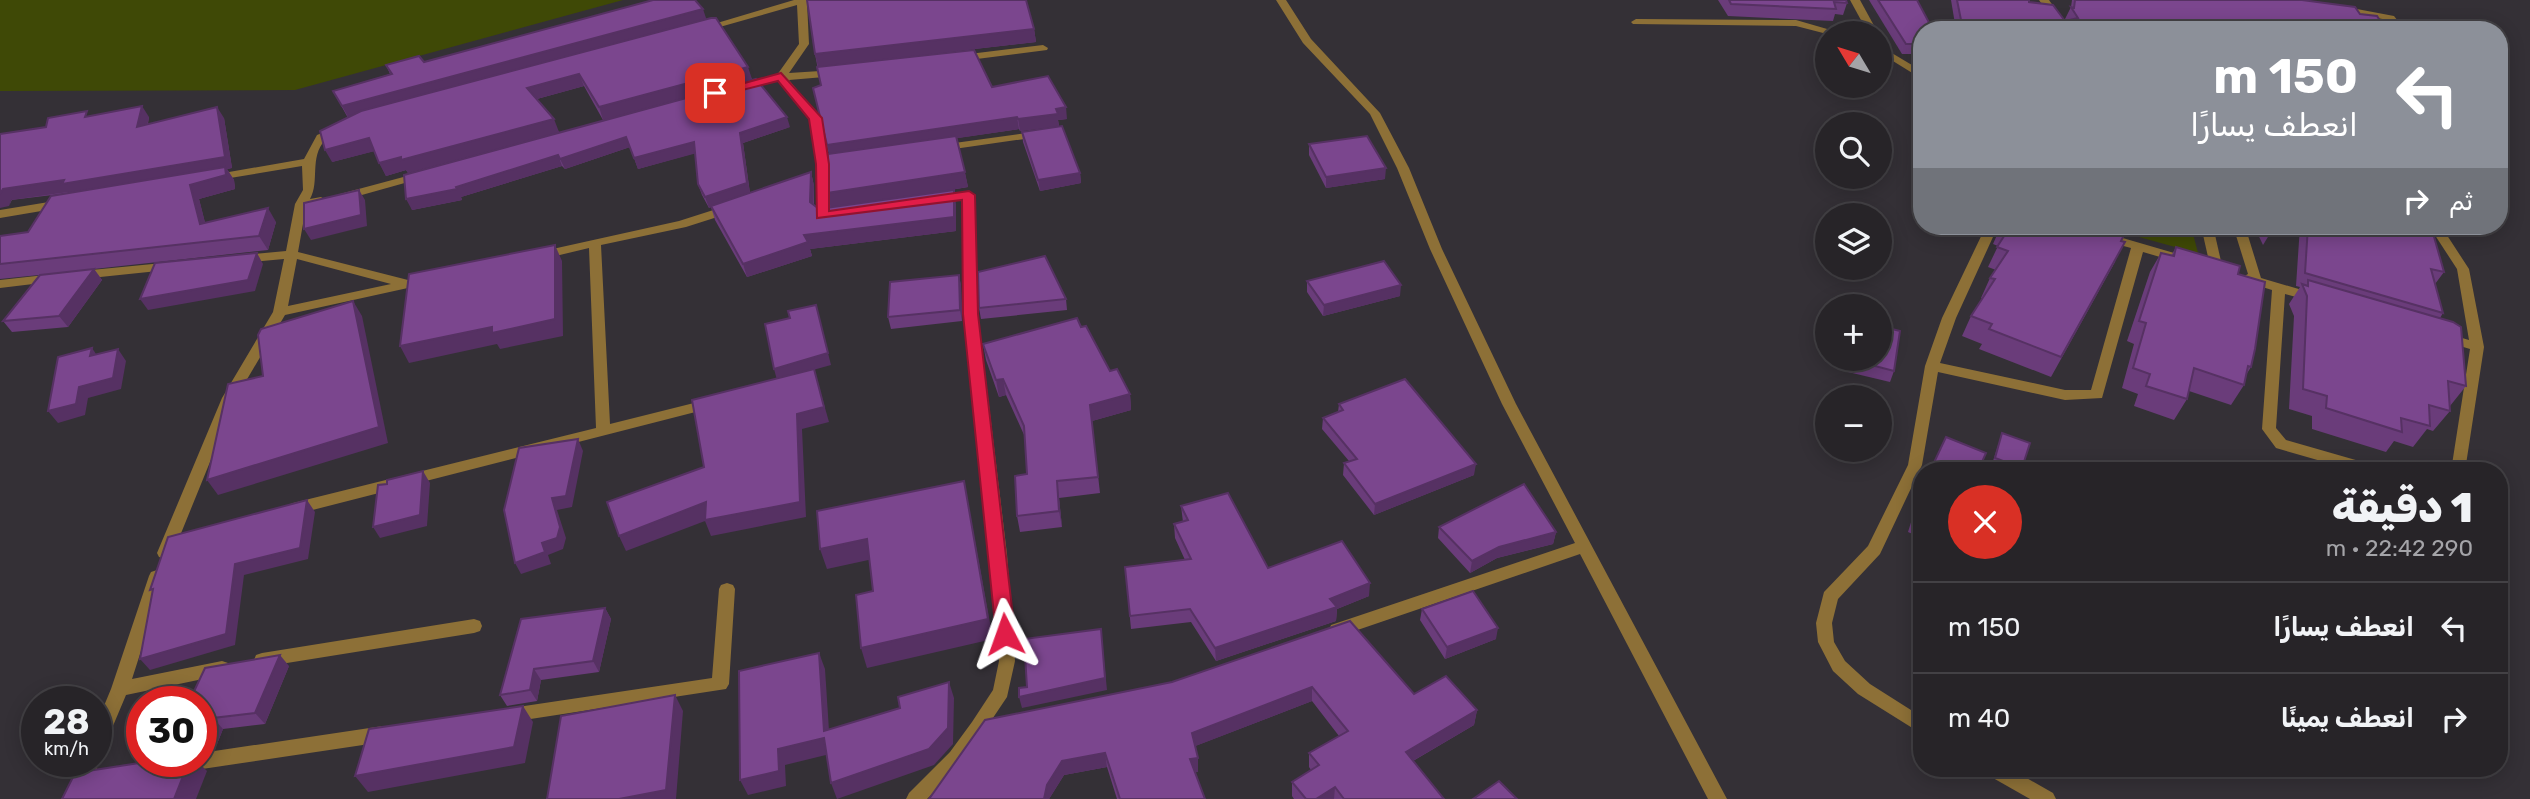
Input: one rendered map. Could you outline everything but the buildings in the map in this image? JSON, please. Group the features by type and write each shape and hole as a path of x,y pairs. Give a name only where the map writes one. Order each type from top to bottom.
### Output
{"street":[{"path":"690,32 803,0 804,44 781,77"},
{"path":"1280,0 1307,41 1375,113 1403,168 1436,249 1509,404 1582,547 1718,799"},
{"path":"1856,0 1867,21"},
{"path":"2044,0 2059,21"},
{"path":"2329,7 2393,21"},
{"path":"1636,22 1796,23 1815,28"},
{"path":"948,59 1043,48"},
{"path":"1894,59 1913,60"},
{"path":"1894,59 1913,68"},
{"path":"728,90 781,77 853,71"},
{"path":"781,77 815,118 823,170 822,216 849,212"},
{"path":"112,708 229,398 280,312 301,204 309,190 308,162 321,137 352,124"},
{"path":"930,149 1050,133"},
{"path":"202,180 308,162"},
{"path":"810,181 836,162"},
{"path":"301,204 335,199 439,170"},
{"path":"915,799 956,758 978,727 1001,692 1007,661 999,554 971,314 969,195 929,201"},
{"path":"0,214 75,202"},
{"path":"528,258 682,224 741,205"},
{"path":"1916,462 1932,366 1949,318 1988,235"},
{"path":"2098,235 2332,303"},
{"path":"2204,266 2206,235"},
{"path":"2242,235 2256,281"},
{"path":"2441,235 2463,269 2477,347 2459,462"},
{"path":"595,243 603,431"},
{"path":"1932,366 2065,395 2097,396 2138,246"},
{"path":"225,260 292,254 408,284"},
{"path":"0,284 184,264"},
{"path":"280,312 434,278"},
{"path":"2279,288 2269,429 2281,444 2344,462"},
{"path":"2437,335 2477,347"},
{"path":"278,512 731,399"},
{"path":"1913,469 1874,550 1830,596 1824,623 1826,642 1839,666 1864,688 1913,721"},
{"path":"1319,636 1582,547"},
{"path":"498,717 720,684 727,589"},
{"path":"120,689 269,659 474,626"},
{"path":"978,727 1004,722"},
{"path":"217,759 401,732"},
{"path":"77,799 83,779 97,777"},
{"path":"2008,777 2047,799"}],"green space":[{"path":"0,0 623,0 295,90 0,91"},
{"path":"2132,235 2193,235 2197,253"}],"route":[{"path":"715,93 781,77 815,118 823,164 822,216 969,195 971,314 999,554 1005,634"}]}
